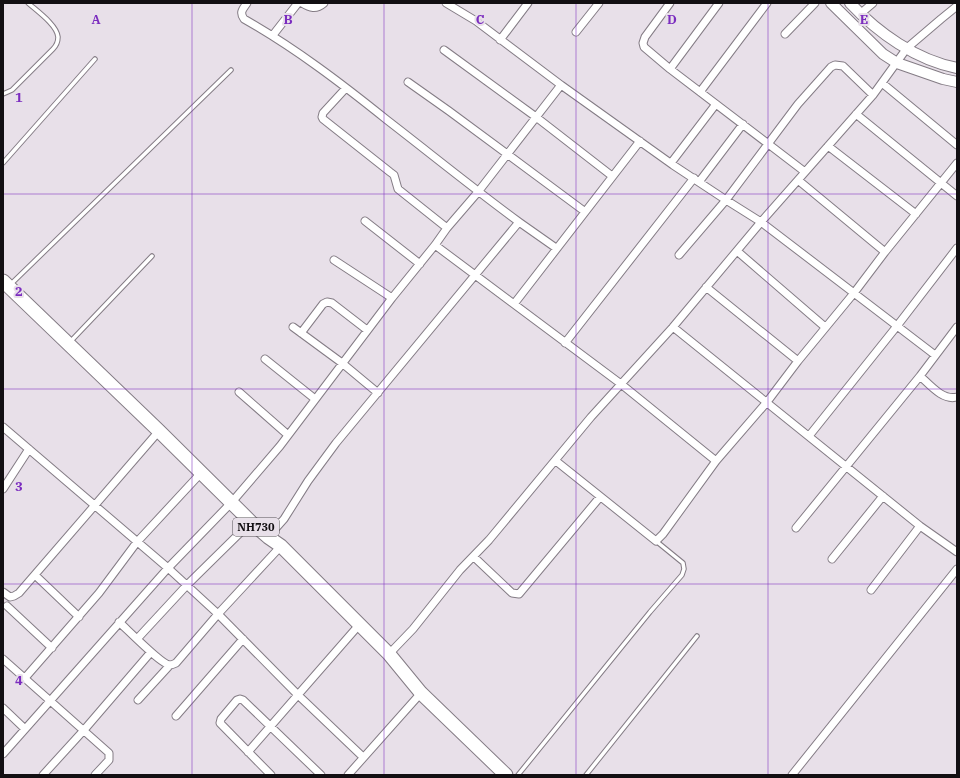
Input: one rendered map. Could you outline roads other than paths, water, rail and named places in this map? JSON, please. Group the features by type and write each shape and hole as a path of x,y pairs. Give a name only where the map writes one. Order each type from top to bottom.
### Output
{"highway":[{"name":"NH730","path":"6,284 251,522 281,546 389,654 421,693 506,775"}],"street":[{"path":"247,3 241,11 244,19 273,35 307,58 478,192 556,248"},
{"path":"273,35 298,3"},
{"path":"302,3 313,8 319,7 324,3"},
{"path":"446,3 476,22 561,85 671,163 761,222 935,355"},
{"path":"500,40 528,3"},
{"path":"576,32 599,3"},
{"path":"670,3 645,37 643,43 644,47 670,69 804,172"},
{"path":"670,69 719,3"},
{"path":"700,92 766,3"},
{"path":"785,34 815,3"},
{"path":"830,3 879,50 898,62 942,79 957,82"},
{"path":"850,3 880,32 905,51 957,68"},
{"path":"860,14 873,3"},
{"path":"389,654 413,629 452,580 489,540 591,417 738,251 804,172 873,95 905,51 957,6"},
{"path":"444,50 536,117 612,176"},
{"path":"680,255 726,200 798,104 835,65 843,66 873,95"},
{"path":"408,82 584,211"},
{"path":"882,83 957,145"},
{"path":"3,754 168,568 232,502 288,435 367,330 436,245 447,228 478,192 561,85"},
{"path":"346,88 323,113 323,119 394,175 398,189 447,228"},
{"path":"671,163 716,104"},
{"path":"856,114 957,196"},
{"path":"565,343 743,124"},
{"path":"514,304 584,211 640,141"},
{"path":"828,146 916,214"},
{"path":"556,461 656,541 663,534 716,461 767,402 798,360 854,293 957,163"},
{"path":"798,180 885,252"},
{"path":"365,222 420,264"},
{"path":"268,537 284,519 308,481 336,443 519,222"},
{"path":"436,245 620,384 716,461"},
{"path":"810,436 957,248"},
{"path":"738,251 825,327"},
{"path":"334,260 392,298"},
{"path":"706,287 798,360"},
{"path":"301,333 323,304 327,302 332,303 367,330"},
{"path":"672,326 920,526 957,552"},
{"path":"796,528 920,376 957,326"},
{"path":"292,327 342,363 378,393"},
{"path":"265,359 315,399"},
{"path":"920,376 944,396 950,398 957,397"},
{"path":"238,392 288,435"},
{"path":"3,427 168,568 218,614 298,695 363,757"},
{"path":"52,648 5,609 14,596 35,576 159,431"},
{"path":"3,490 29,449"},
{"path":"24,679 99,593 137,542 201,473"},
{"path":"832,559 883,496"},
{"path":"474,557 512,593 519,594 600,497"},
{"path":"137,639 251,522"},
{"path":"871,590 920,526"},
{"path":"138,700 170,665 176,663 218,614 281,546"},
{"path":"792,775 957,569"},
{"path":"35,576 79,617"},
{"path":"3,592 10,597 14,596"},
{"path":"119,622 151,652 170,665"},
{"path":"248,752 359,625"},
{"path":"176,716 243,639"},
{"path":"43,775 151,652"},
{"path":"3,659 109,753 109,760 95,775"},
{"path":"348,775 421,693"},
{"path":"271,775 220,723 221,719 237,700 243,700 321,775"},
{"path":"3,708 25,728"}],"lane":[{"path":"3,94 12,90 57,44 58,38 56,31 49,22 28,3"},
{"path":"3,163 95,59"},
{"path":"6,284 232,70"},
{"path":"69,344 152,256"},
{"path":"518,775 650,612 682,575 684,569 683,563 656,541"},
{"path":"586,775 697,636"}]}
